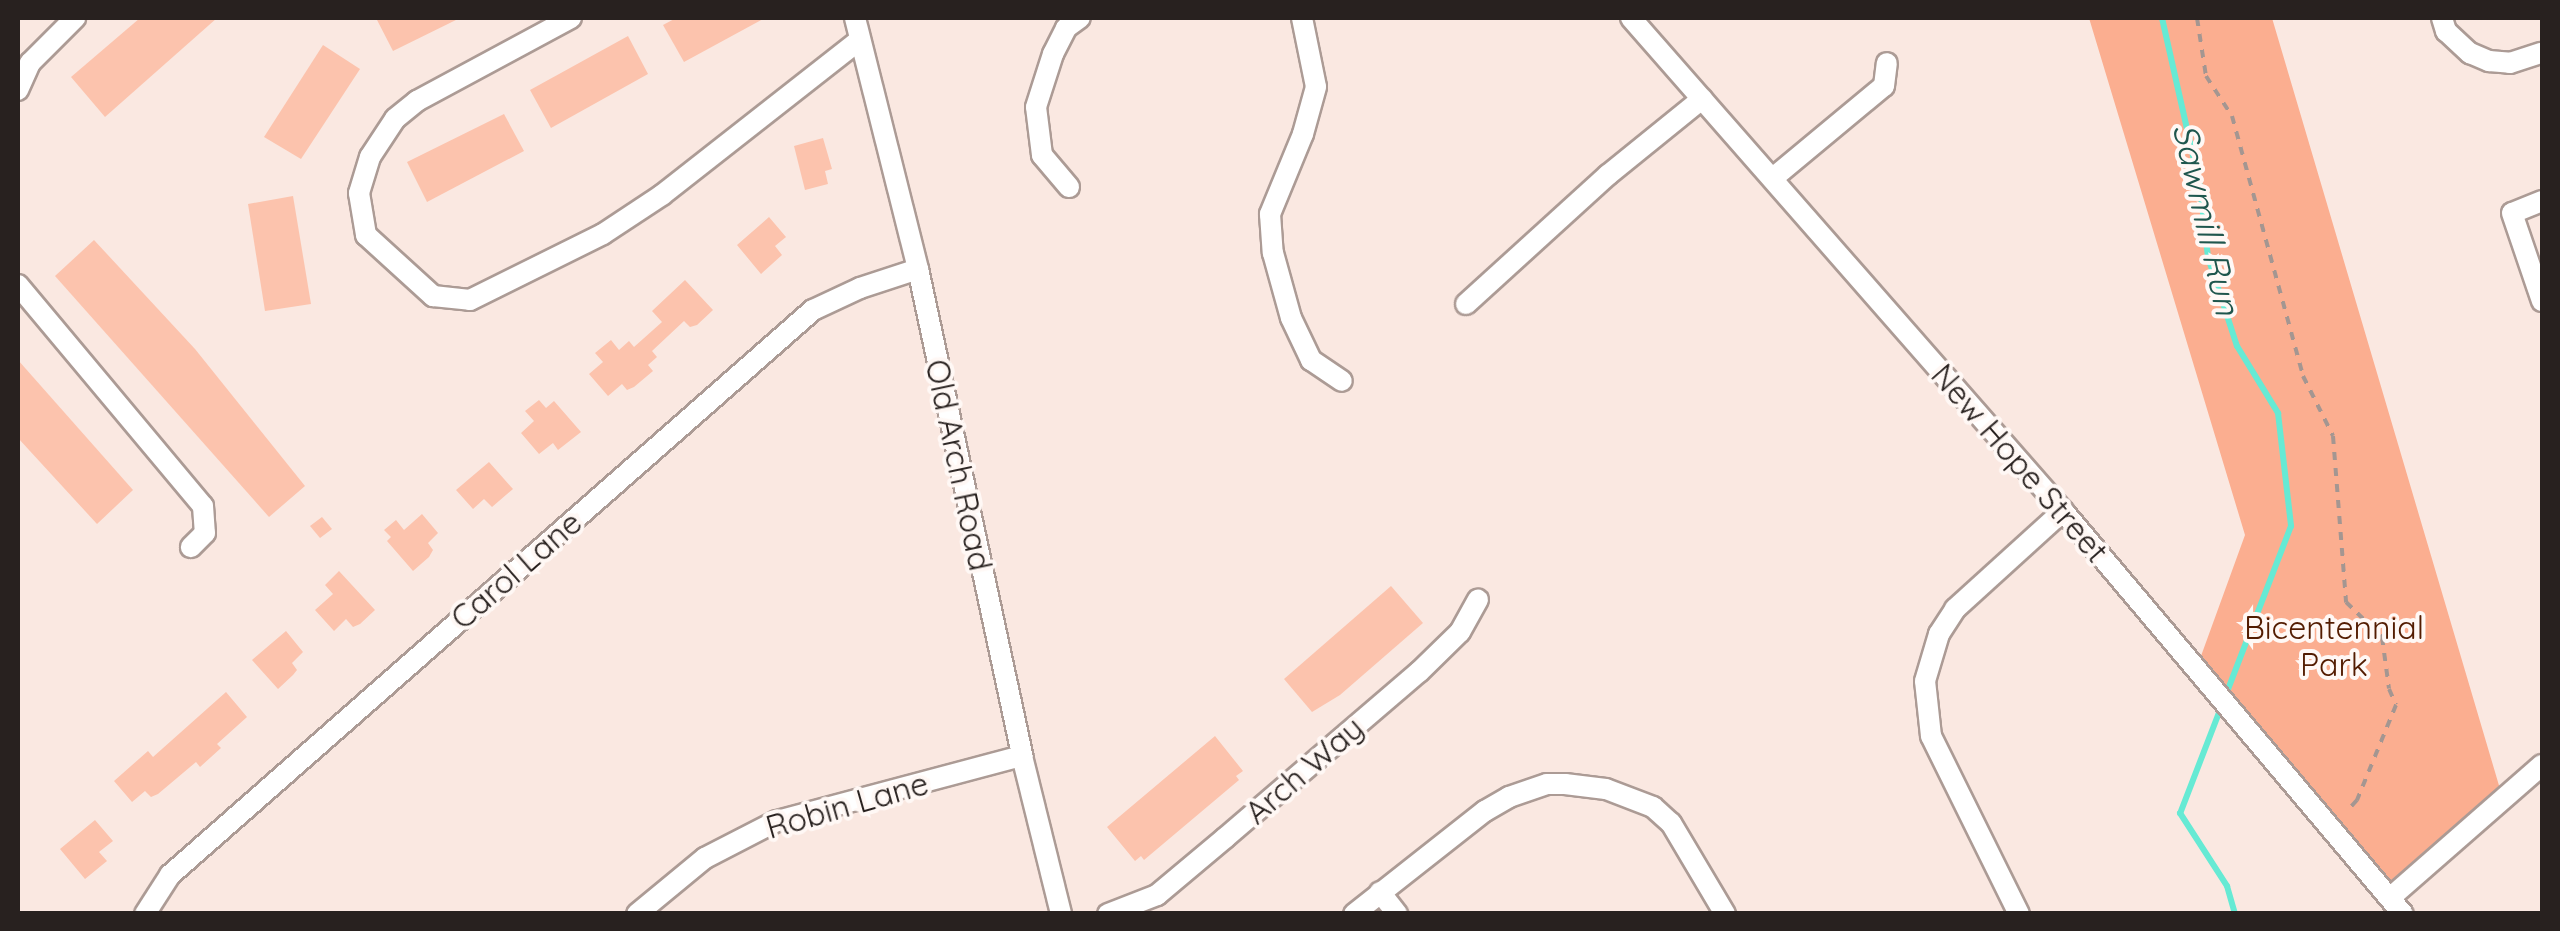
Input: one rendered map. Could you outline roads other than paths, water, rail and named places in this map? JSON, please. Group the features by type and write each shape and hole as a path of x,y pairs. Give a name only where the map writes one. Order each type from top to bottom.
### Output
{"street":[{"path":"18,90 30,63 75,18"},
{"path":"571,18 417,101 395,118 370,157 358,192 366,235 433,296 470,300 604,234 662,195 860,40"},
{"name":"Old Arch Road","path":"855,18 918,269 1022,756 1061,914"},
{"path":"1069,187 1042,155 1036,106 1052,54 1066,28 1080,18"},
{"path":"1302,18 1316,88 1303,134 1270,214 1273,254 1291,318 1311,360 1342,381"},
{"name":"New Hope Street","path":"1630,18 2063,511 2396,906"},
{"path":"2442,18 2446,31 2470,53 2489,62 2510,63 2542,53"},
{"path":"1773,178 1884,86 1887,63"},
{"path":"1466,304 1608,175 1702,98"},
{"path":"2542,201 2512,212 2542,301"},
{"name":"Carol Lane","path":"145,914 170,875 813,310 860,288 918,269"},
{"path":"18,285 204,506 205,532 190,547"},
{"path":"2019,914 1931,736 1925,680 1939,634 1955,609 2063,511"},
{"name":"Arch Way","path":"1108,914 1158,895 1212,850 1419,672 1460,632 1478,600"},
{"name":"Robin Lane","path":"637,914 705,858 777,821 1022,756"},
{"path":"2396,906 2542,765"},
{"path":"1354,914 1509,797 1546,784 1587,784 1632,797 1671,823 1725,914"},
{"path":"1380,892 1397,914"}],"waterway":[{"name":"Sawmill Run","path":"2162,18 2200,187 2208,257 2237,346 2278,413 2291,526 2180,813 2227,886 2235,914"}],"park label":[{"name":"Bicentennial Park","path":"2334,646"}]}
